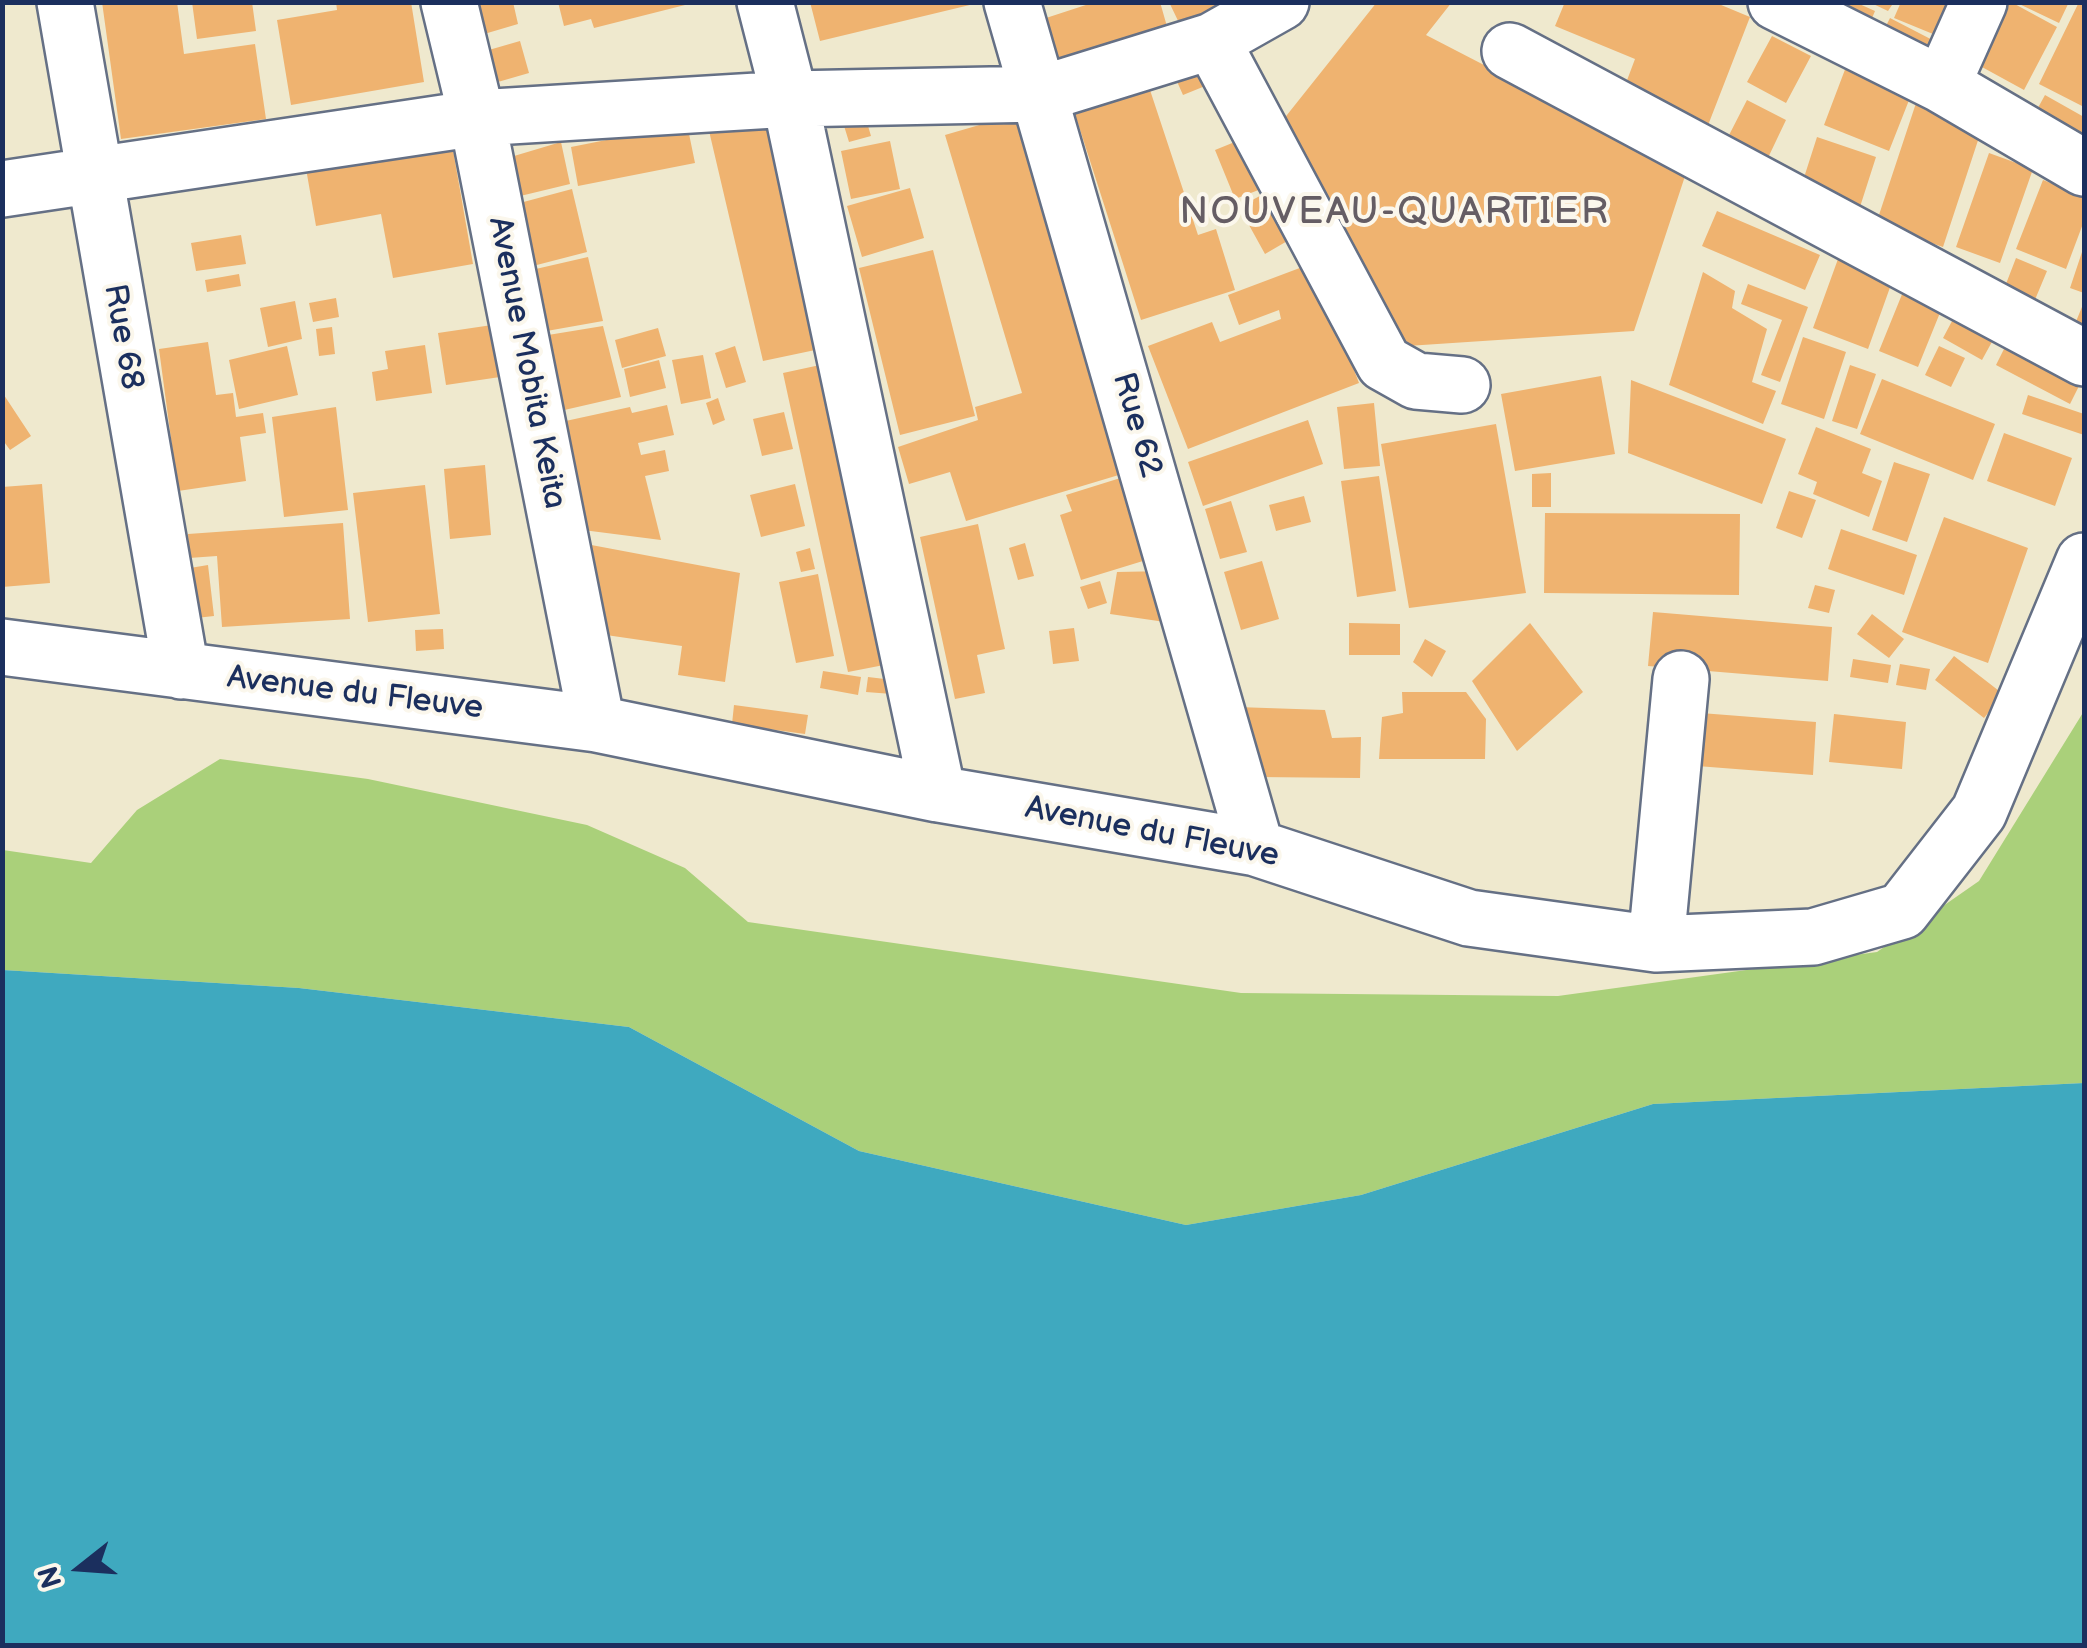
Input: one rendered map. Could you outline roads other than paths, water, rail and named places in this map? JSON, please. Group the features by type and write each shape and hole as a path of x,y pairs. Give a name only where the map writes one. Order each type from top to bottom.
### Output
{"street":[{"name":"Rue 68","path":"65,2 180,671"},
{"name":"Avenue Mobita Keita","path":"449,2 477,118 597,724"},
{"path":"765,2 790,99 938,794"},
{"name":"Rue 62","path":"1012,2 1256,848"},
{"path":"2,189 477,118 790,99 1041,94 1212,41 1281,2"},
{"path":"1942,86 1979,2"},
{"path":"1776,3 1942,86 2084,168"},
{"path":"1212,41 1384,364 1416,381 1462,385"},
{"path":"1510,51 2084,358"},
{"name":"Avenue du Fleuve","path":"2,648 597,724 938,794 1256,848 1469,918 1656,944 1813,937 1902,911 1979,812 2084,561"},
{"path":"1656,944 1681,680"}],"water":[{"path":"3,970 299,988 629,1027 859,1151 1186,1225 1361,1195 1653,1104 2084,1083 2084,1645 3,1645"}],"district":[{"name":"NOUVEAU-QUARTIER","path":"1395,213"}]}
